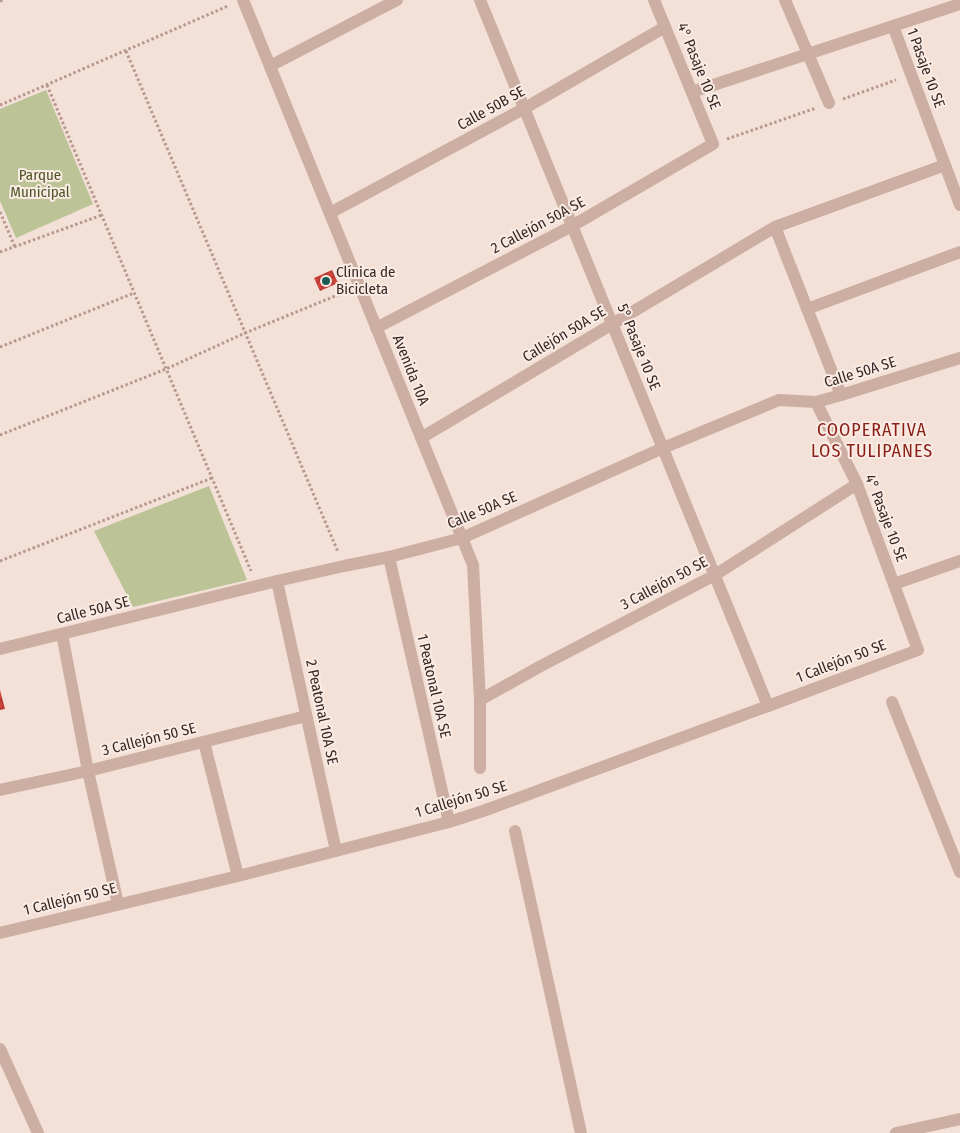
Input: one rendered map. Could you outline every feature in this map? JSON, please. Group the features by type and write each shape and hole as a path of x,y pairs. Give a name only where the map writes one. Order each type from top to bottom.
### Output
{"street":[{"name":"5° Pasaje 10 SE","path":"480,0 768,706"},
{"name":"4° Pasaje 10 SE","path":"654,0 712,144"},
{"path":"785,0 829,104"},
{"path":"270,66 392,1"},
{"name":"Avenida 10A","path":"238,2 270,66 473,565 480,700 480,768"},
{"path":"692,92 960,4"},
{"name":"1 Pasaje 10 SE","path":"893,26 960,205"},
{"name":"Calle 50B SE","path":"330,213 525,108 665,28"},
{"name":"2 Callejón 50A SE","path":"376,328 572,226 712,144"},
{"name":"Callejón 50A SE","path":"421,438 774,227 945,165"},
{"path":"774,227 841,395"},
{"path":"807,308 960,252"},
{"name":"Calle 50A SE","path":"0,649 462,538 663,448 779,400 816,402 960,358"},
{"name":"4° Pasaje 10 SE","path":"816,402 857,484 918,650"},
{"name":"3 Callejón 50 SE","path":"480,700 538,667 715,575 857,484"},
{"name":"1 Peatonal 10A SE","path":"388,557 449,822"},
{"path":"894,584 960,562"},
{"name":"2 Peatonal 10A SE","path":"277,581 336,851"},
{"path":"62,634 88,771 118,904"},
{"name":"1 Callejón 50 SE","path":"0,933 238,876 449,822 918,650"},
{"path":"892,702 960,872"},
{"name":"3 Callejón 50 SE","path":"0,790 88,771 306,716"},
{"path":"204,742 238,876"},
{"path":"515,831 581,1133"},
{"path":"0,1049 38,1133"},
{"path":"896,1133 960,1119"}],"path":[{"path":"0,105 238,2"},
{"path":"126,51 344,566"},
{"path":"47,85 257,586"},
{"path":"0,212 15,247"},
{"path":"0,252 102,215"},
{"path":"0,436 166,369 245,333 359,286"},
{"path":"0,347 134,293"},
{"path":"0,561 212,478"}],"green space":[{"name":"Parque Municipal","path":"46,90 93,204 16,238 0,201 0,109"},
{"path":"209,486 247,580 133,607 94,531"}],"building":[{"name":"Clínica de Bicicleta","path":"332,270 338,283 320,291 314,278"},
{"path":"0,690 5,709 0,710"}],"place":[{"name":"Clínica de Bicicleta","path":"326,281"}],"district":[{"name":"COOPERATIVA LOS TULIPANES","path":"872,440"}]}
